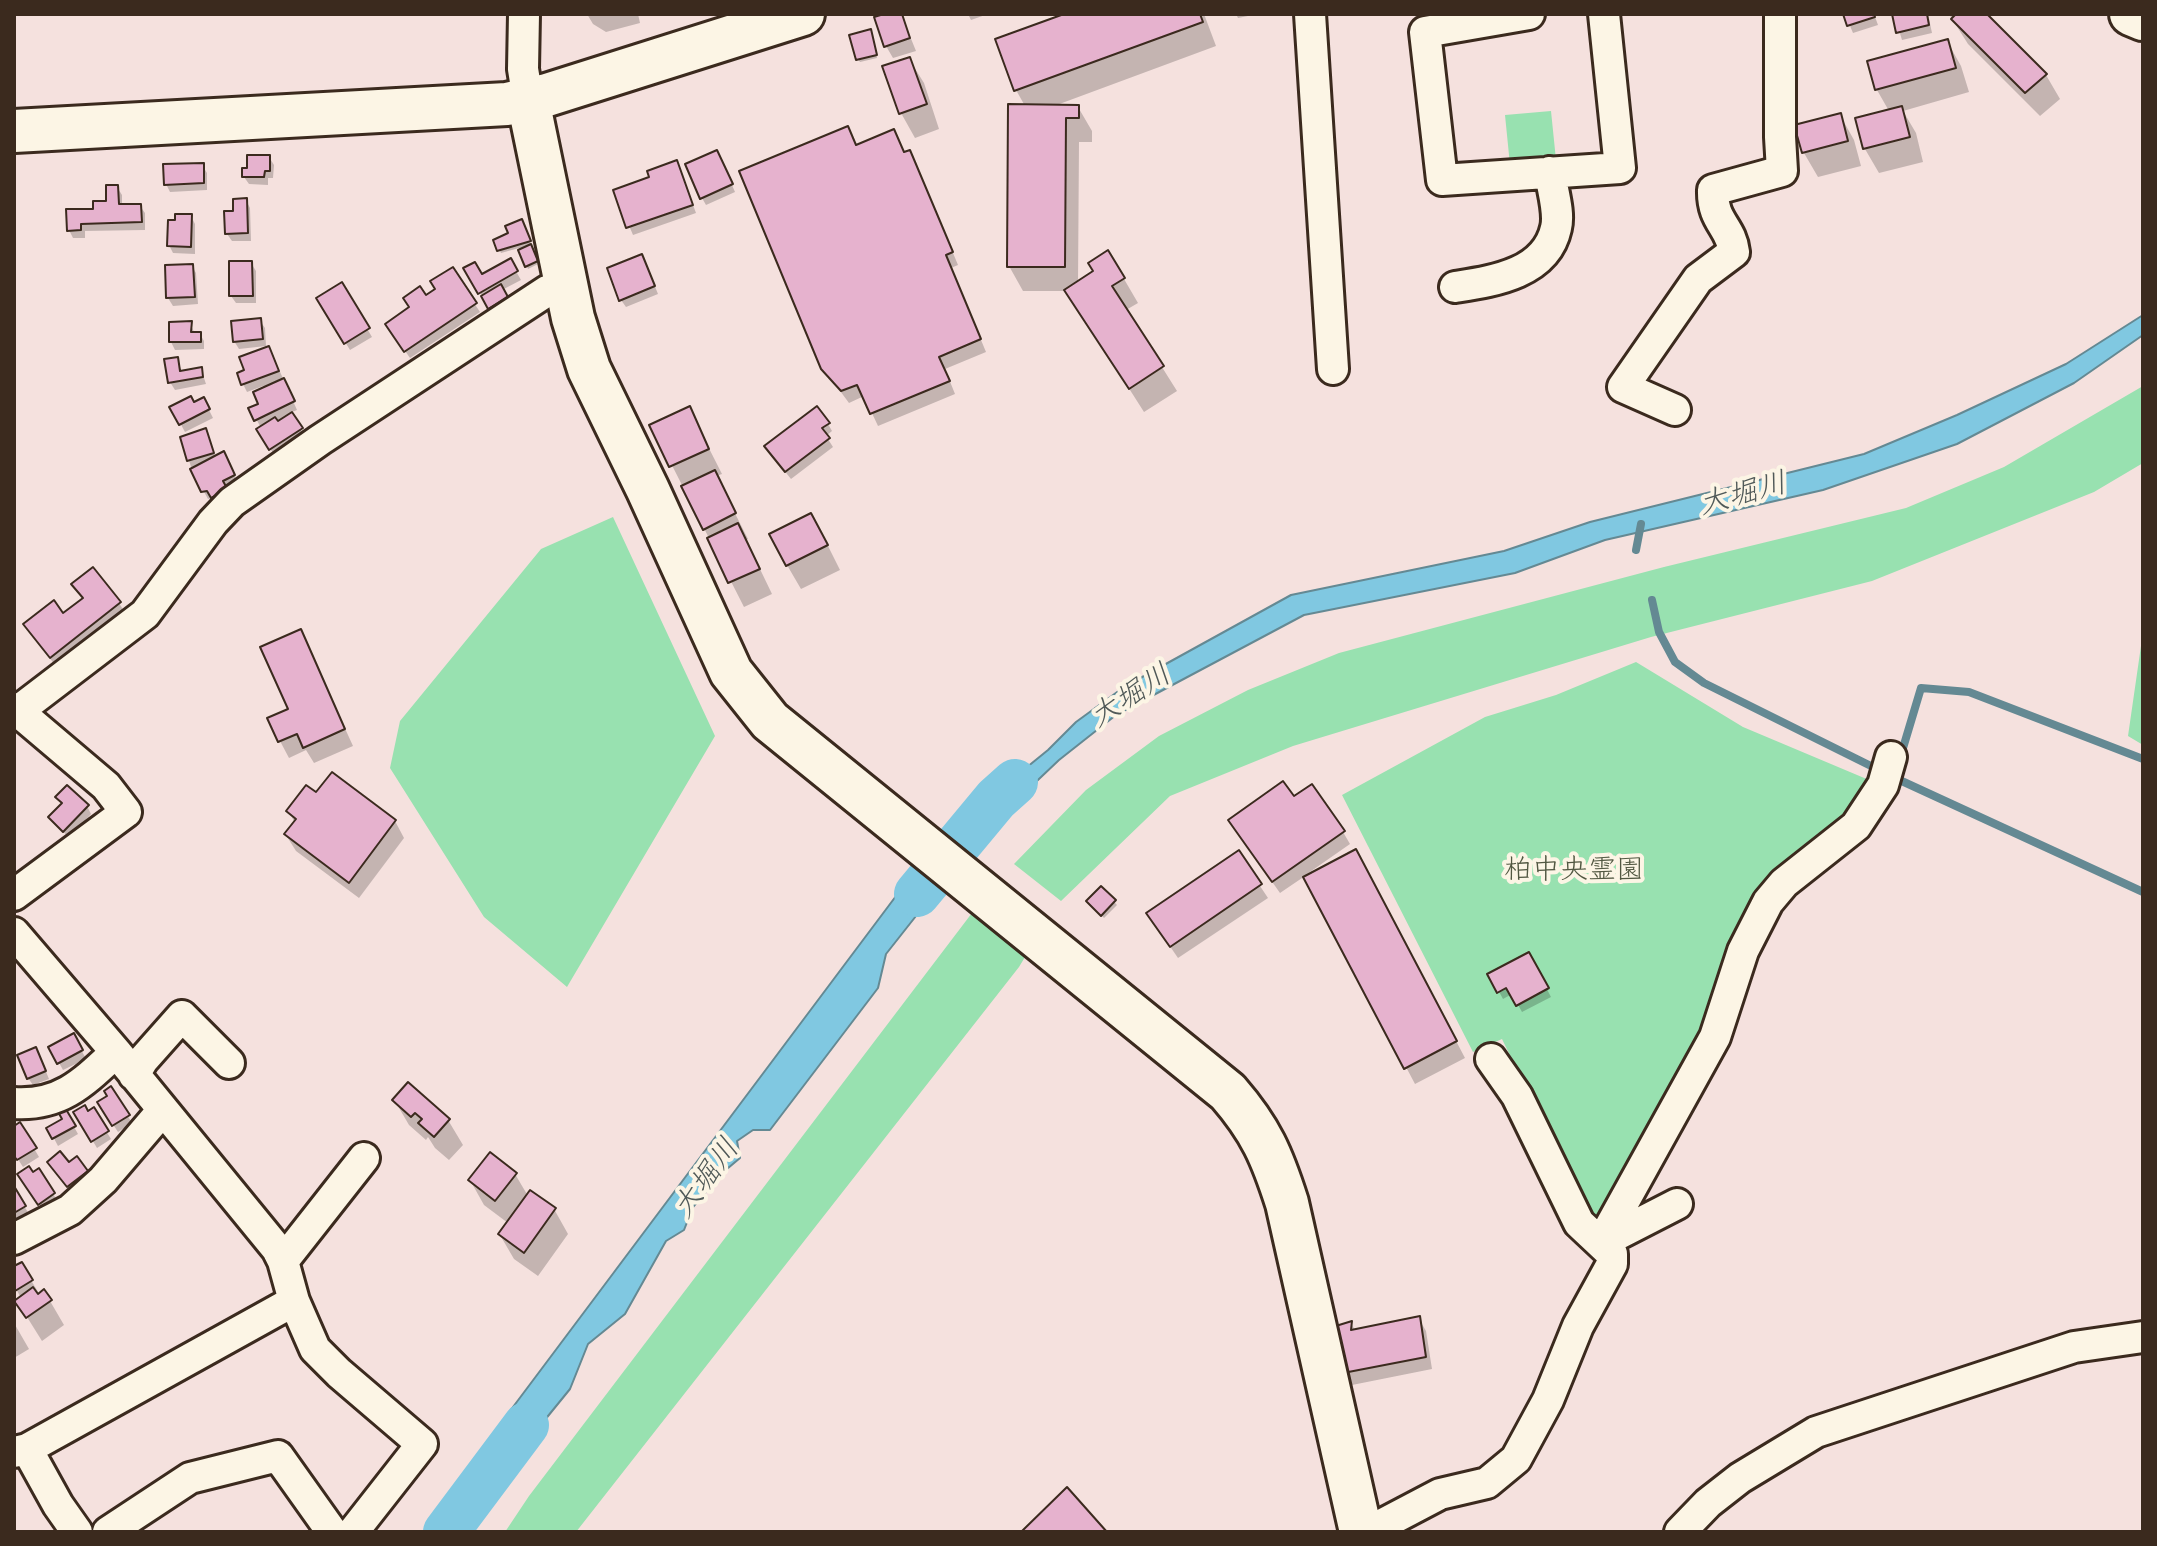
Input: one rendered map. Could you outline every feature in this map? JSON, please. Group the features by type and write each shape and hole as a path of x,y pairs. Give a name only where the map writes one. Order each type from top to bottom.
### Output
{"street":[{"path":"524,14 523,69 528,100 580,347 731,672 770,721 1228,1092 1252,1119 1273,1157 1287,1203 1358,1532 1381,1525 1440,1494 1487,1483 1516,1459 1548,1400 1578,1326 1612,1264 1612,1254 1579,1223 1517,1096 1491,1059"},
{"path":"14,131 483,107 528,100 803,14"},
{"path":"1310,14 1333,369"},
{"path":"1529,14 1425,32 1442,180 1620,168 1604,14"},
{"path":"1675,410 1623,387 1698,279 1734,252 1733,243 1713,208 1713,190 1782,171 1780,14"},
{"path":"2131,14 2143,19"},
{"path":"1455,287 1497,280 1522,271 1550,247 1557,225 1550,172"},
{"path":"14,895 126,812 106,786 16,710 145,614 213,522 232,502 320,440 547,291 566,286"},
{"path":"1601,1243 1715,1037 1743,951 1768,902 1784,883 1856,826 1887,771"},
{"path":"14,933 252,1216 283,1261 294,1301 315,1349 422,1444 353,1532"},
{"path":"14,1103 29,1104 61,1097 125,1064 143,1060 182,1016 229,1063"},
{"path":"14,1239 70,1210 103,1180 162,1111"},
{"path":"283,1261 364,1158"},
{"path":"1601,1243 1677,1204"},
{"path":"77,1532 20,1450 294,1301"},
{"path":"1680,1532 1708,1503 1740,1478 1816,1432 2074,1347 2143,1337"},
{"path":"108,1532 190,1478 278,1456 332,1532"}],"green space":[{"path":"1551,111 1556,160 1510,165 1505,115"},
{"path":"2143,386 2143,463 2094,492 1872,581 1651,637 1293,746 1170,796 1061,901 1014,864 1086,790 1159,736 1248,690 1339,653 1664,567 1906,508 2004,467"},
{"path":"613,517 715,736 567,987 484,917 390,768 400,721 541,549"},
{"path":"2143,632 2143,745 2128,736"},
{"name":"柏中央霊園","path":"1636,662 1743,727 1869,780 1843,819 1752,894 1730,947 1703,1037 1597,1216 1588,1215 1502,1039 1473,1052 1342,795 1485,717 1556,695"},
{"path":"975,909 1028,952 1019,967 576,1532 505,1532 529,1496"}],"water":[{"path":"2143,315 2143,335 2074,383 1957,444 1823,490 1605,540 1515,573 1304,615 1116,715 1059,760 980,835 962,820 1048,750 1076,722 1124,687 1291,595 1504,551 1590,522 1864,454 2066,364"},
{"path":"923,860 946,878 886,954 878,988 770,1130 753,1130 737,1141 740,1158 721,1174 693,1207 684,1230 666,1241 625,1314 588,1344 570,1389 496,1480 471,1463"},
{"path":"459,1490 478,1504 456,1532 429,1532"}],"building":[{"path":"902,14 910,38 884,47 874,17"},
{"path":"1064,14 1200,14 1203,22 1014,91 995,39"},
{"path":"1843,14 1874,14 1875,17 1847,26"},
{"path":"1892,14 1927,14 1929,25 1896,33"},
{"path":"1956,14 1987,14 2047,74 2025,93 1951,19"},
{"path":"871,29 877,55 856,60 849,35"},
{"path":"1948,39 1956,68 1875,90 1867,61"},
{"path":"910,57 927,104 899,114 882,66"},
{"path":"1008,104 1079,105 1079,118 1066,118 1065,267 1007,267"},
{"path":"1902,106 1910,137 1863,149 1855,118"},
{"path":"1841,113 1848,141 1802,153 1794,125"},
{"path":"848,126 856,145 894,129 904,152 910,150 953,252 946,255 981,339 939,357 950,381 870,414 857,385 841,391 821,369 739,171"},
{"path":"717,150 733,184 700,199 685,164"},
{"path":"247,155 270,155 270,171 265,171 264,177 242,177 242,168 247,168"},
{"path":"677,160 693,205 626,228 613,190 649,177 647,171"},
{"path":"204,163 204,183 164,185 163,164"},
{"path":"106,185 118,185 119,204 141,204 142,222 81,224 81,230 67,231 66,209 93,209 93,201 106,201"},
{"path":"247,198 248,233 225,234 224,211 233,211 233,199"},
{"path":"175,214 192,214 191,247 167,246 168,220 175,220"},
{"path":"522,219 531,241 497,251 493,240 508,233 505,226"},
{"path":"531,244 538,261 525,267 518,250"},
{"path":"1108,250 1125,278 1112,286 1164,366 1129,389 1064,290 1093,271 1088,263"},
{"path":"642,254 655,286 619,301 607,268"},
{"path":"511,258 518,271 478,294 463,268 475,262 482,274"},
{"path":"229,261 252,261 253,296 229,296"},
{"path":"193,264 195,297 166,298 165,265"},
{"path":"453,267 477,303 404,352 385,324 409,307 403,298 420,286 426,295 435,289 430,281"},
{"path":"342,282 370,328 344,344 316,298"},
{"path":"501,284 508,297 488,309 481,296"},
{"path":"261,318 263,339 233,342 231,321"},
{"path":"192,321 191,332 201,332 201,342 169,342 169,322"},
{"path":"269,346 279,371 241,385 237,373 244,370 239,357"},
{"path":"178,357 180,371 202,367 203,377 168,383 164,359"},
{"path":"284,378 295,401 254,421 248,408 258,404 253,392"},
{"path":"191,396 194,402 204,397 210,409 179,425 169,407"},
{"path":"690,406 709,449 669,467 649,425"},
{"path":"817,406 830,423 822,428 830,438 785,472 764,446"},
{"path":"292,412 303,428 269,450 256,429 275,417 278,421"},
{"path":"206,428 214,453 187,461 180,437"},
{"path":"224,451 235,475 223,481 228,490 211,498 207,491 201,492 190,469"},
{"path":"715,470 736,513 703,530 681,486"},
{"path":"811,513 828,545 786,566 769,534"},
{"path":"738,523 760,569 728,583 707,538"},
{"path":"93,567 121,602 50,658 23,624 54,600 63,613 83,598 71,584"},
{"path":"301,629 345,729 303,748 297,734 278,742 267,718 288,709 260,647"},
{"path":"332,772 396,820 349,883 284,834 296,819 286,811 306,785 316,792"},
{"path":"1283,781 1294,796 1312,784 1345,831 1272,882 1228,820"},
{"path":"67,785 89,805 63,832 48,817 62,803 55,797"},
{"path":"1356,849 1457,1041 1404,1069 1303,877"},
{"path":"1239,850 1262,884 1170,947 1146,913"},
{"path":"1101,886 1116,900 1101,916 1086,901"},
{"path":"1529,952 1549,988 1516,1006 1506,988 1497,993 1487,974"},
{"path":"74,1033 83,1050 57,1064 48,1047"},
{"path":"36,1047 46,1071 27,1079 17,1055"},
{"path":"408,1082 450,1119 434,1137 418,1123 422,1119 415,1113 411,1117 392,1100"},
{"path":"111,1086 130,1115 112,1126 97,1102 107,1096 104,1091"},
{"path":"85,1105 88,1111 94,1107 109,1131 91,1142 73,1112"},
{"path":"64,1106 76,1126 52,1139 46,1128 62,1119 57,1110"},
{"path":"20,1122 37,1148 17,1160 14,1156 14,1126"},
{"path":"60,1151 69,1162 77,1156 88,1171 67,1187 47,1162"},
{"path":"490,1152 517,1173 495,1201 468,1180"},
{"path":"29,1166 33,1172 39,1168 55,1193 38,1205 17,1174"},
{"path":"14,1186 26,1206 14,1213"},
{"path":"530,1190 556,1208 524,1253 498,1234"},
{"path":"22,1262 33,1280 15,1291 14,1266"},
{"path":"33,1287 38,1294 44,1289 52,1300 26,1318 14,1301"},
{"path":"1420,1316 1426,1357 1338,1374 1326,1329 1352,1321 1351,1330"},
{"path":"1067,1487 1107,1532 1021,1532"}],"waterway":[{"path":"1636,550 1641,524"},
{"path":"1652,600 1659,632 1675,662 1704,683 1881,771"},
{"path":"1900,758 1921,688 1969,692 2143,759"},
{"path":"1893,777 2143,892"},
{"name":"大堀川","path":"917,894 996,799 1015,782"},
{"name":"大堀川","path":"446,1532 526,1425"}]}
